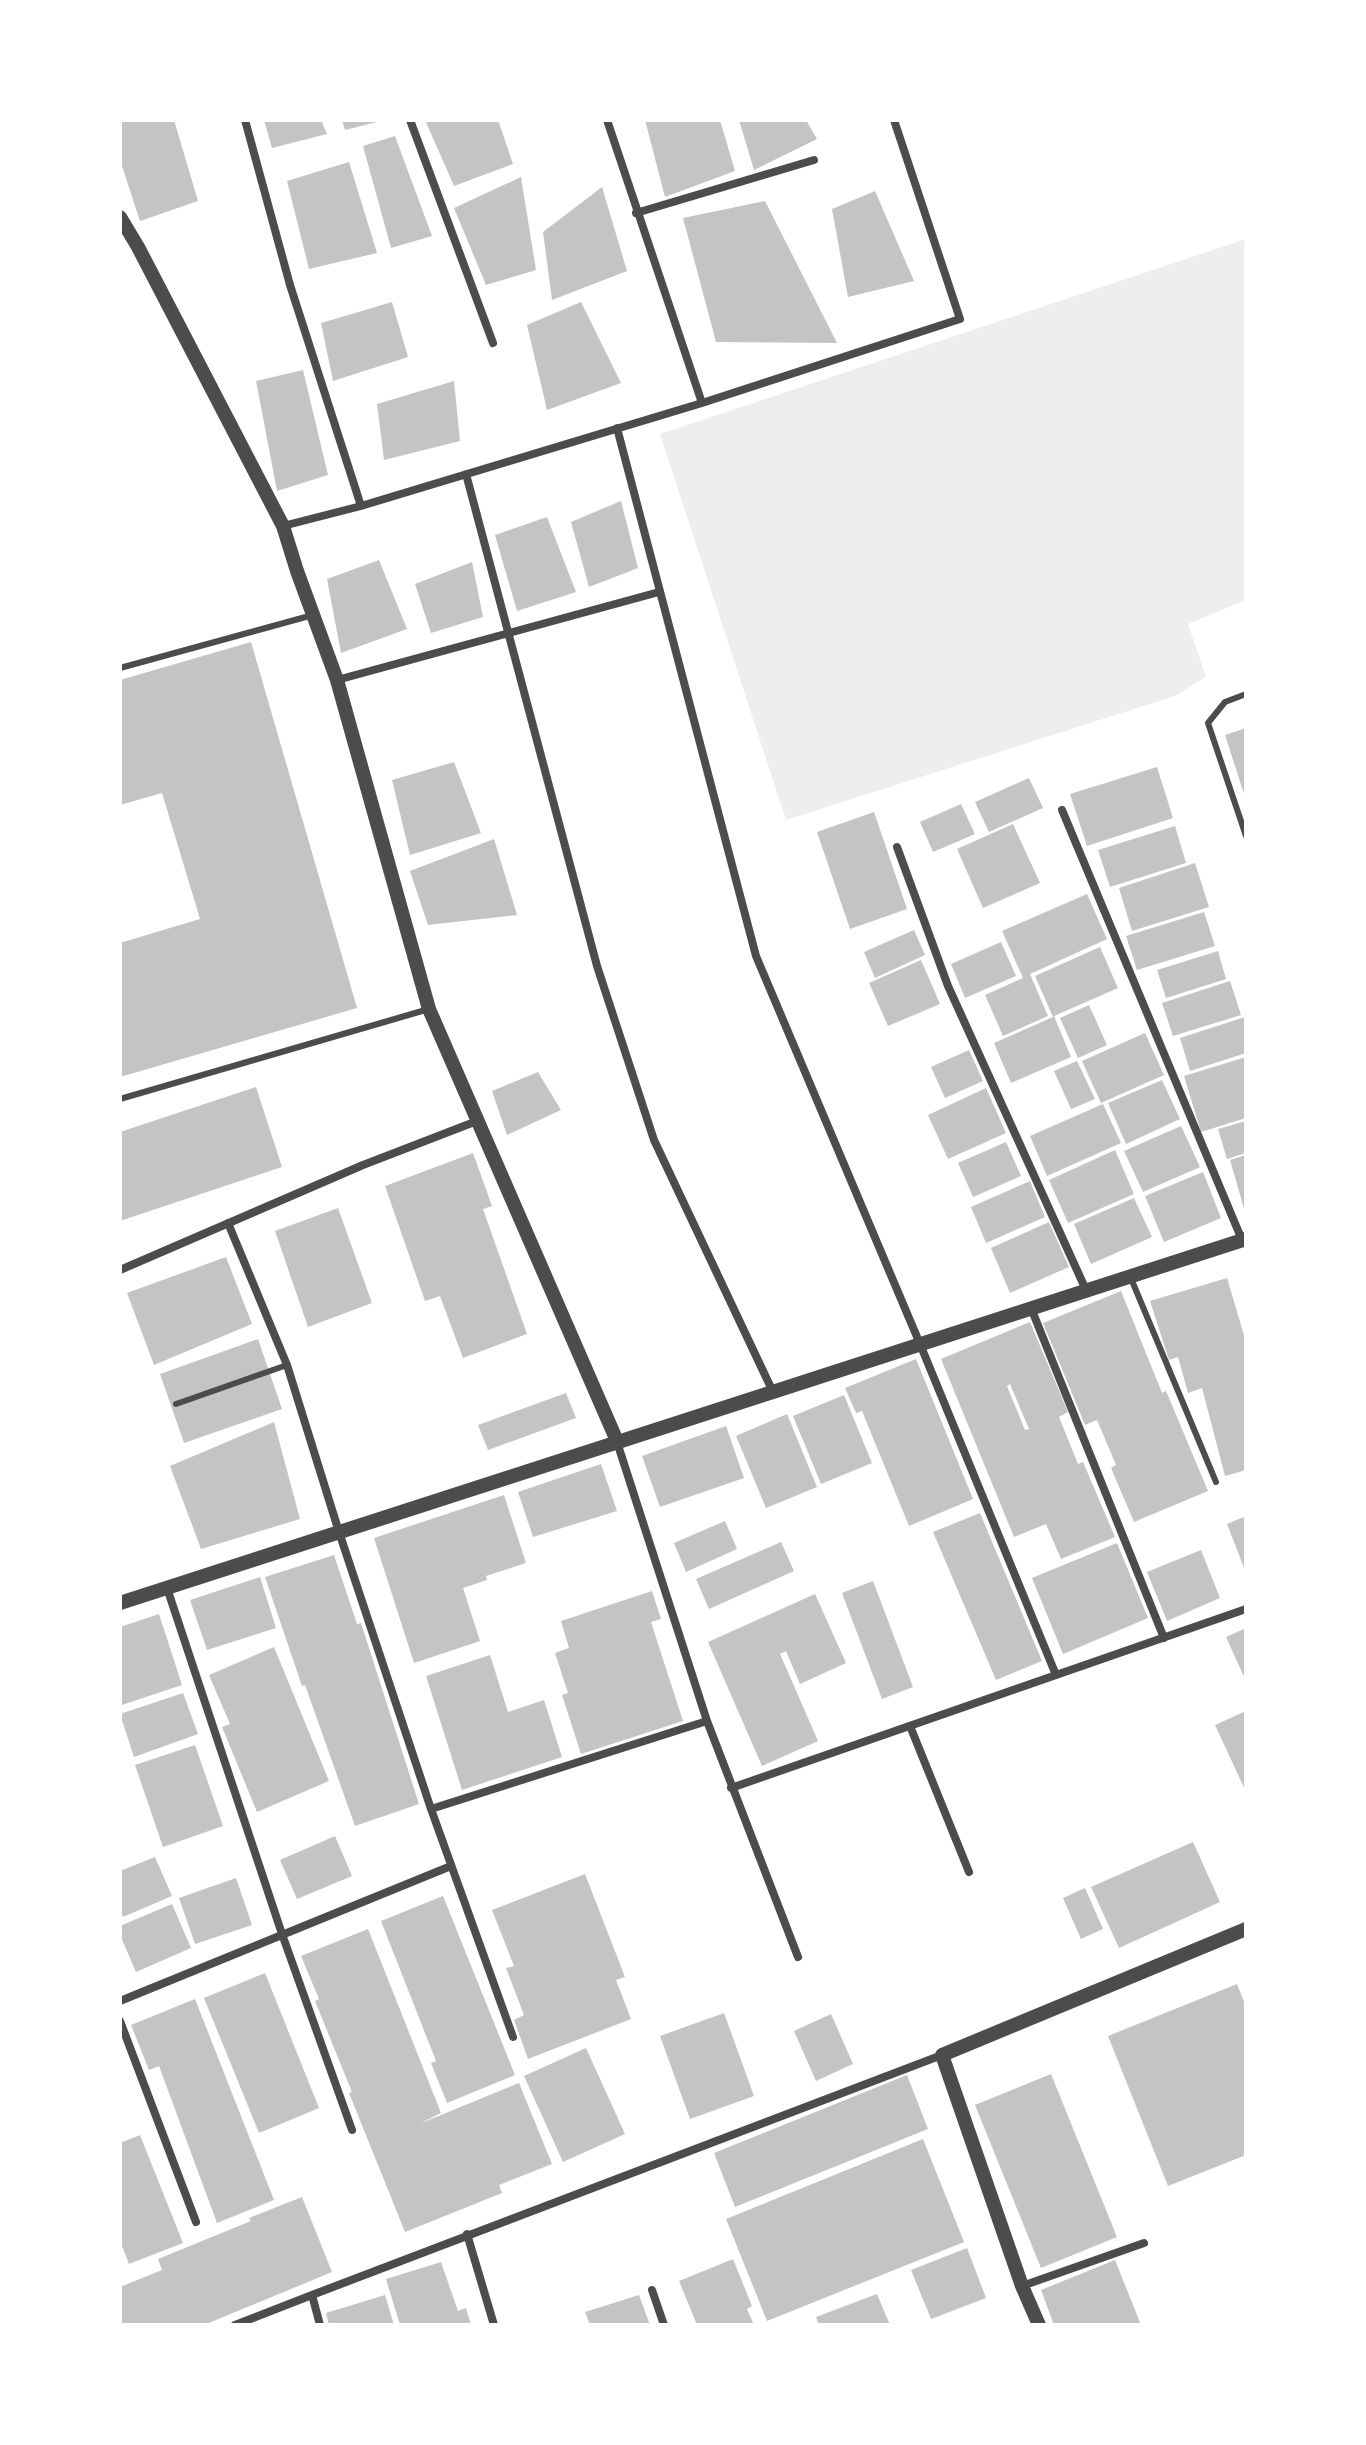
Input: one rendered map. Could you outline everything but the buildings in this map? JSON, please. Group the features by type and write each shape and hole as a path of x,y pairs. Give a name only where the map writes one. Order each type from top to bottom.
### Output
{"street":[{"path":"245,120 290,285 361,506"},
{"path":"410,120 493,343"},
{"path":"607,120 702,403"},
{"path":"283,526 361,506 702,403 960,319 894,120"},
{"path":"636,213 814,160"},
{"path":"120,218 283,526 337,680 429,1009 617,1441 707,1721 798,1957"},
{"path":"617,428 756,956 1056,1675"},
{"path":"466,474 597,966 654,1140 773,1392"},
{"path":"337,680 659,592"},
{"path":"120,1603 1244,1239 1062,810"},
{"path":"897,847 948,986 1086,1290"},
{"path":"120,1270 363,1165 477,1121"},
{"path":"228,1223 287,1365 431,1809 513,2037"},
{"path":"1031,1308 1164,1638"},
{"path":"167,1588 282,1934 352,2130"},
{"path":"731,1788 1246,1609"},
{"path":"431,1809 707,1721"},
{"path":"910,1726 969,1872"},
{"path":"120,2001 451,1866"},
{"path":"235,2325 942,2055 1246,1929"},
{"path":"120,2021 196,2222"},
{"path":"942,2055 1022,2286 1039,2325"},
{"path":"467,2234 494,2325"},
{"path":"1022,2286 1144,2243"},
{"path":"652,2290 664,2325"},
{"path":"312,2295 320,2325"}],"lane":[{"path":"120,668 313,615"},
{"path":"1246,694 1225,702 1208,723 1246,836"},
{"path":"120,1099 429,1009"},
{"path":"1130,1276 1216,1482"},
{"path":"176,1404 287,1365"}],"shaded area":[{"path":"1246,239 1246,600 1188,624 1206,677 1175,696 786,820 660,434"}]}
